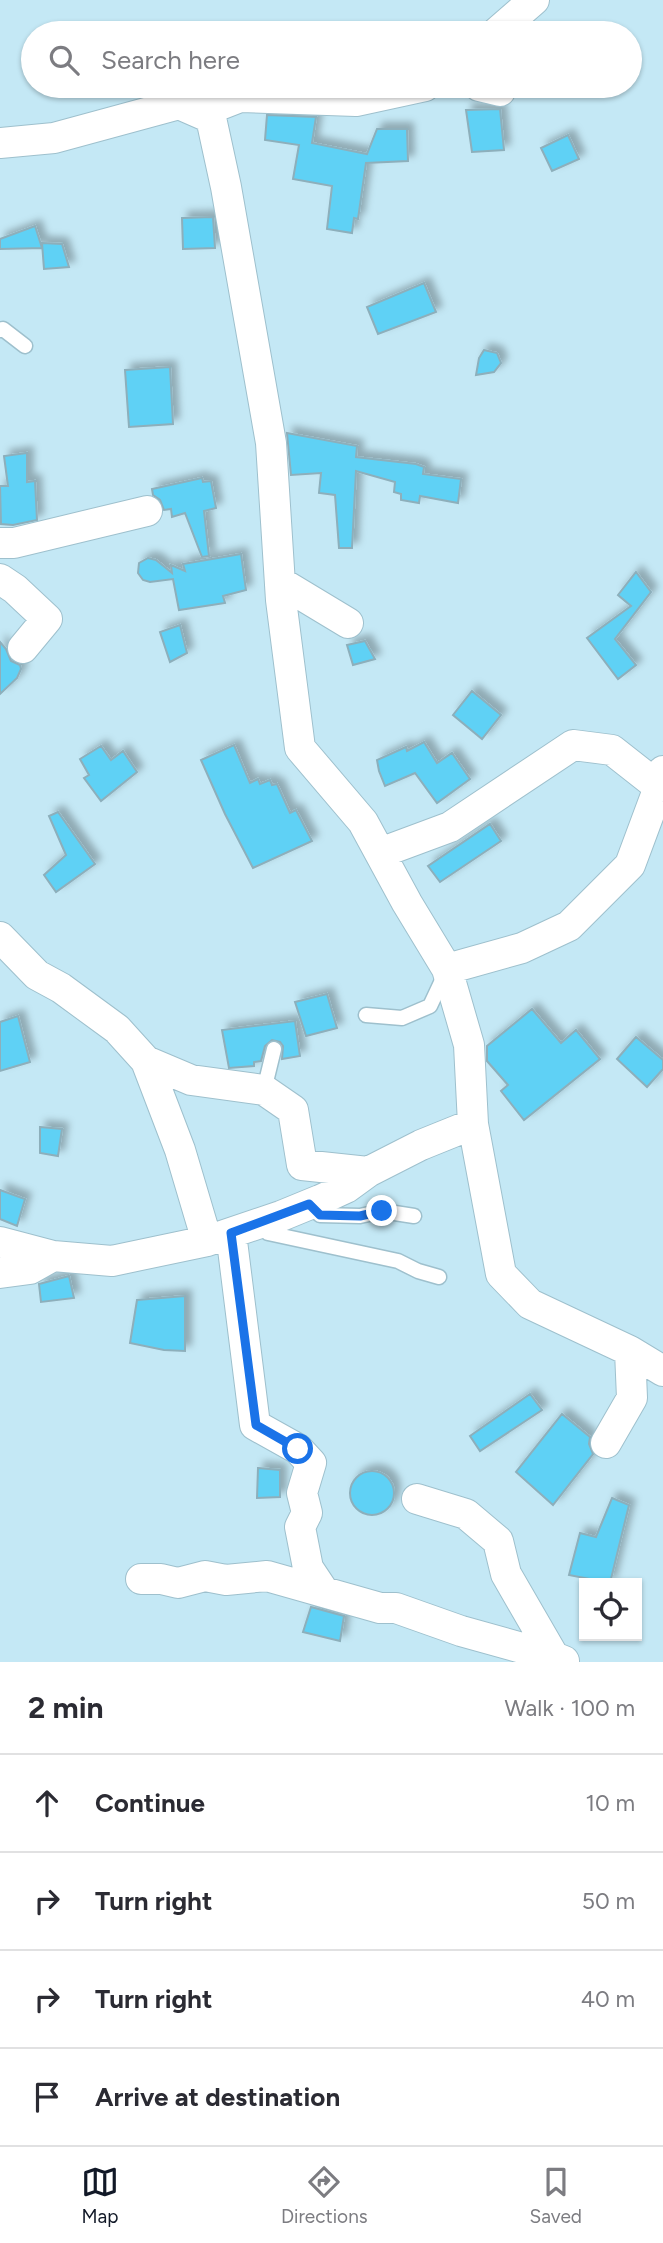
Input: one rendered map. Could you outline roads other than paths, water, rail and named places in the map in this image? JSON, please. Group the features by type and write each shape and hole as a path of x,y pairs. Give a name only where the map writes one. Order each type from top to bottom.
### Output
{"street":[{"path":"510,21 534,0"},
{"path":"204,111 237,98"},
{"path":"269,98 356,101 370,98"},
{"path":"0,143 54,138 179,104 211,118 226,187 271,443 280,582 300,748 363,822 447,969 470,1045 473,1124 501,1274 530,1304 663,1371"},
{"path":"0,543 147,511"},
{"path":"0,579 15,589 47,619 23,648"},
{"path":"280,582 348,623"},
{"path":"380,853 450,827 573,745 612,750 661,779 630,865 569,926 522,948 447,969"},
{"path":"0,937 37,975 61,988 117,1030 146,1061 180,1150 232,1233 256,1425 298,1449 311,1463 302,1493 307,1513 300,1527 308,1568 324,1592"},
{"path":"146,1061 191,1080 264,1090 293,1110 296,1169 368,1172"},
{"path":"0,1242 53,1256 112,1261 232,1233 346,1188 368,1172 421,1145 473,1124"},
{"path":"0,1273 30,1269 53,1256"},
{"path":"606,1443 632,1398 629,1352"},
{"path":"417,1499 466,1514 498,1541 506,1574 561,1660"},
{"path":"141,1579 161,1579 178,1583 205,1576 226,1580 267,1576 380,1608 396,1608 461,1631 561,1660"}],"lane":[{"path":"0,330 3,329 26,346"},
{"path":"366,1015 402,1018 430,1006 447,969"},
{"path":"264,1090 274,1049"},
{"path":"309,1204 320,1215 360,1216 382,1211 414,1216"},
{"path":"232,1233 268,1233 398,1261 418,1271 439,1276"}]}
